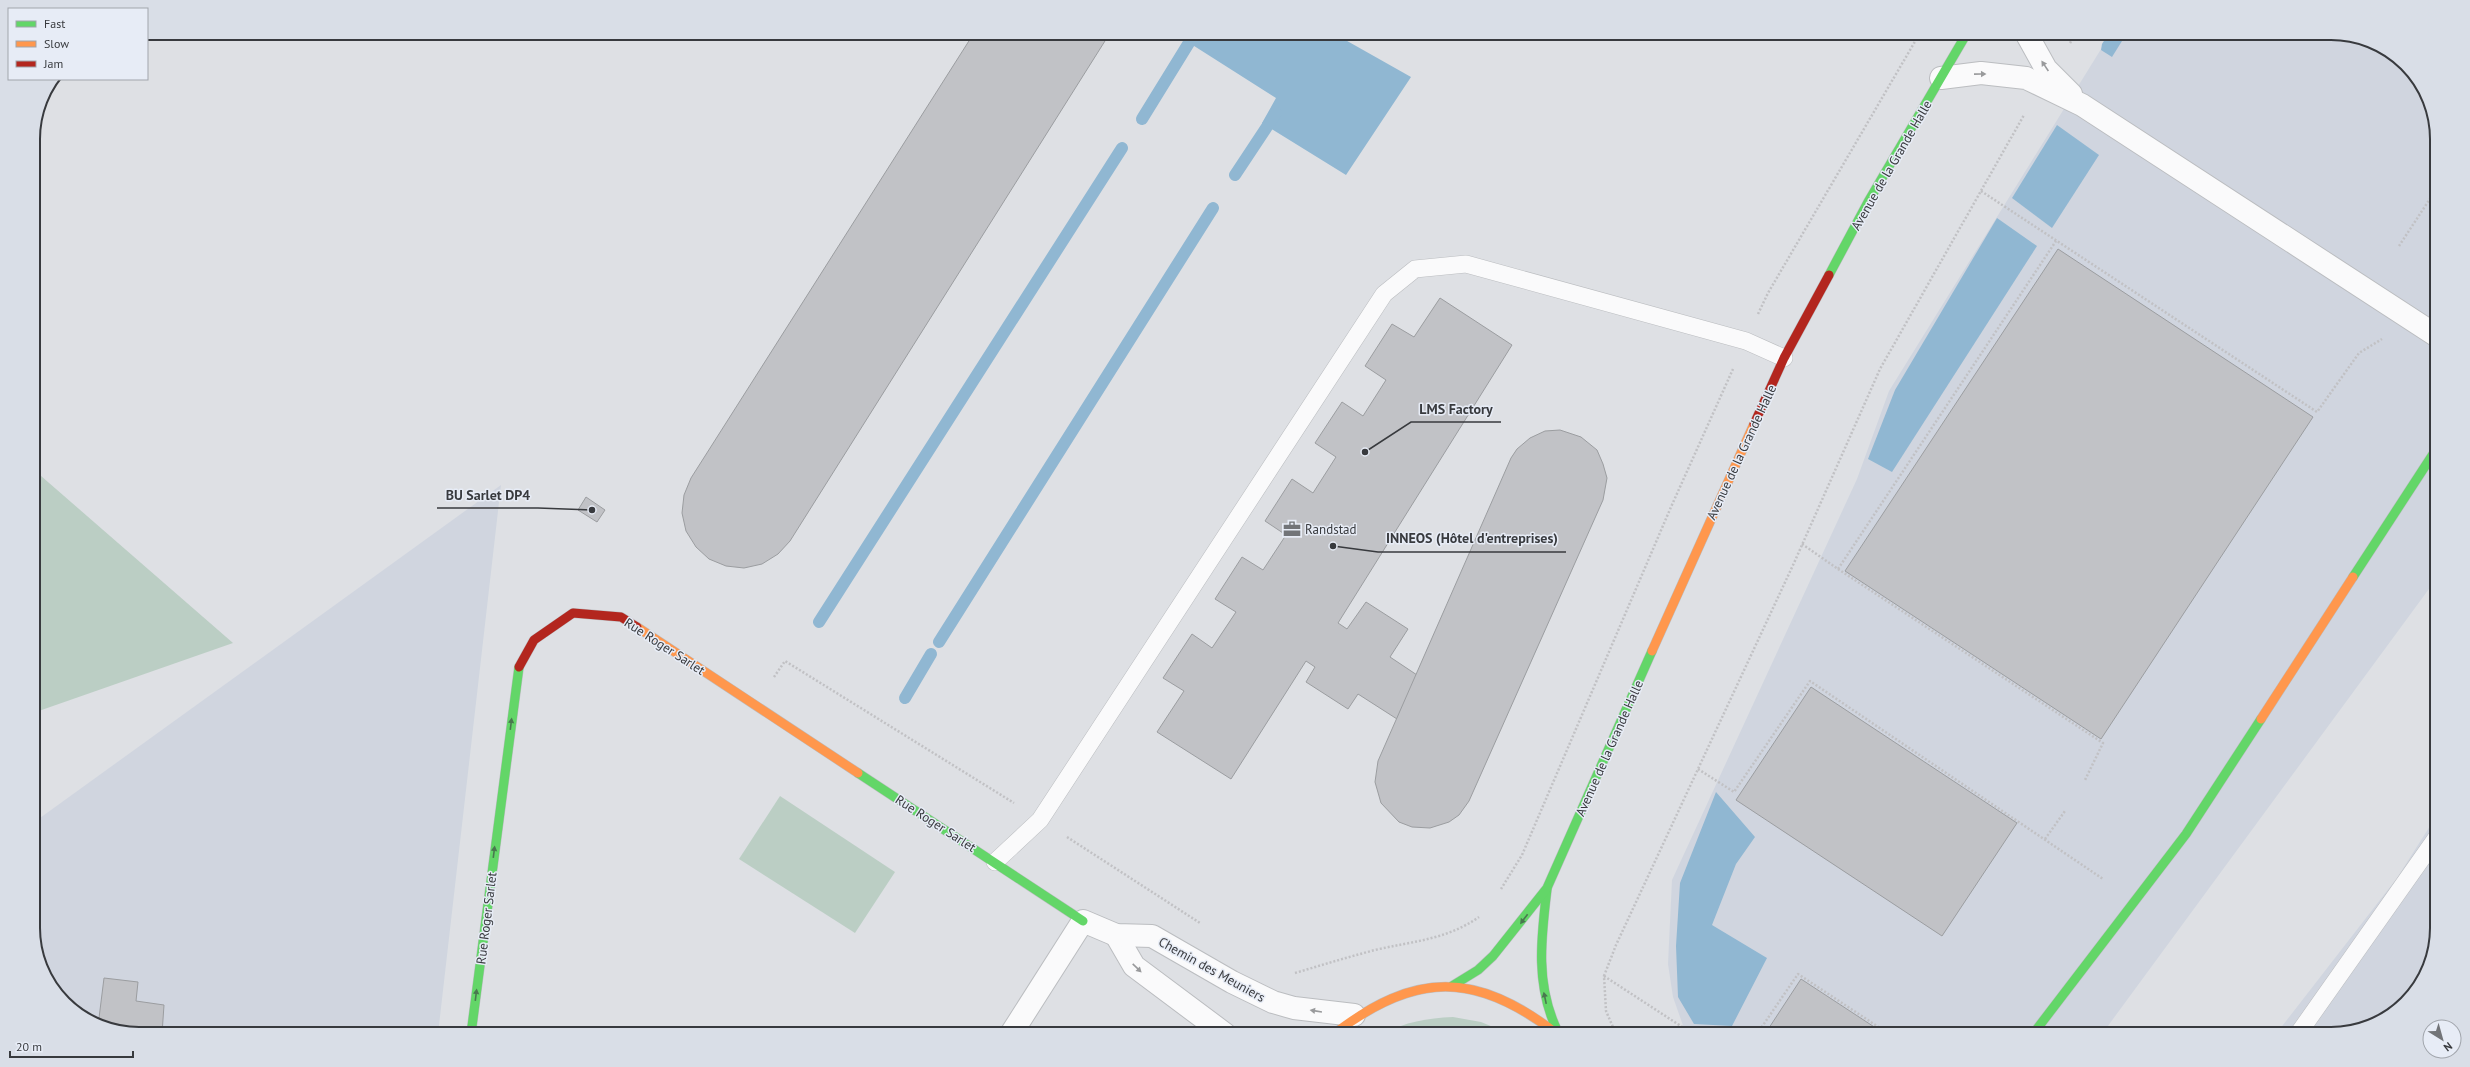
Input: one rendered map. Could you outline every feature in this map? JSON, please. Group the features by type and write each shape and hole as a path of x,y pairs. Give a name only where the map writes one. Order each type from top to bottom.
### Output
{"street":[{"name":"Avenue de la Grande Halle","path":"1452,986 1478,970 1493,956 1547,888 1709,520 1784,358 1868,202 1963,40"},
{"path":"2030,40 2046,69 2082,105"},
{"path":"1941,78 1981,73 2026,78 2082,105 2430,331"},
{"path":"2038,1027 2186,834 2430,459"},
{"name":"Rue Roger Sarlet","path":"472,1027 518,670 534,640 573,613 621,618 995,862 1083,922"},
{"name":"Avenue de la Grande Halle","path":"1547,888 1540,944 1541,978 1545,1002 1555,1027"},
{"path":"1016,1027 1083,922"},
{"name":"Chemin des Meuniers","path":"1083,922 1116,935 1152,936 1232,982 1273,1002 1294,1008 1354,1016"},
{"path":"1116,935 1134,966 1216,1027"},
{"path":"1342,1027 1354,1016 1376,1002 1401,992 1426,987 1452,986 1482,990 1511,1000 1537,1016 1550,1027"}],"lane":[{"path":"995,862 1040,820 1384,294 1415,268 1466,264 1746,341 1784,358"},
{"path":"2303,1027 2430,847"}],"path":[{"path":"1499,893 1522,855 1671,507 1768,292 1916,40"},
{"path":"1613,1027 1606,1011 1604,976 1616,945 1802,544 1880,369 2026,112"},
{"path":"1981,191 2317,412 2359,353 2384,338"},
{"path":"2399,246 2430,199"},
{"path":"1838,569 2056,240"},
{"path":"1802,544 2103,743 2085,780"},
{"path":"1698,769 1734,792 1810,681 2103,879"},
{"path":"2045,839 2065,811"},
{"path":"1273,1002 1291,974 1375,950 1442,937 1466,926 1482,916"},
{"path":"1762,1027 1798,974 1878,1027"},
{"path":"1604,976 1682,1027"}],"shaded area":[{"path":"2107,40 2331,40 2351,42 2363,45 2381,53 2391,60 2406,74 2420,95 2425,107 2430,132 2430,588 2107,1027 1684,1027 1673,997 1668,964 1672,880 1857,479 1889,391"},
{"path":"501,485 439,1027 132,1027 113,1024 89,1014 79,1007 60,988 53,978 45,960 42,948 40,935 40,818"},
{"path":"2430,826 2429,941 2427,954 2417,978 2410,988 2391,1007 2375,1017 2357,1024 2331,1027 2281,1027 2397,878"}],"green space":[{"path":"40,475 233,643 40,711"},
{"path":"780,796 895,872 855,933 739,859"},
{"path":"1453,1017 1481,1022 1493,1027 1398,1027 1416,1021"}],"water":[{"path":"1185,40 1345,40 1411,77 1346,175 1262,123 1276,98"},
{"path":"2105,40 2123,40 2112,57 2101,50"},
{"path":"2057,125 2099,155 2052,228 2012,198"},
{"path":"1997,218 2037,246 1892,472 1868,459 1895,390"},
{"path":"1716,792 1755,837 1736,864 1712,925 1767,958 1732,1026 1694,1024 1678,997 1676,946 1680,883"}],"building":[{"path":"970,40 1106,40 790,541 778,554 762,564 744,568 726,566 709,559 696,547 686,531 682,513 684,495 691,478"},
{"path":"2058,249 2313,417 2101,739 1845,571"},
{"path":"1440,298 1512,345 1338,623 1347,629 1366,602 1408,629 1390,657 1417,675 1397,719 1358,694 1348,709 1306,682 1315,667 1306,661 1231,779 1157,732 1184,691 1163,678 1192,634 1212,648 1236,612 1215,599 1242,557 1263,570 1286,535 1265,521 1292,479 1313,493 1336,457 1315,443 1342,402 1363,416 1386,380 1365,366 1392,324 1414,337"},
{"path":"1560,430 1581,437 1597,450 1607,478 1603,500 1469,801 1459,815 1449,822 1430,828 1412,827 1399,822 1381,803 1375,782 1378,761 1511,458 1517,449 1530,438 1545,431"},
{"path":"586,497 605,510 597,522 578,510"},
{"path":"1811,687 2017,823 1942,936 1736,800"},
{"path":"104,978 138,982 136,1001 164,1005 162,1027 132,1027 113,1024 99,1018"},
{"path":"1801,979 1874,1027 1770,1027"}],"waterway":[{"path":"1142,119 1191,40"},
{"path":"1235,175 1276,113"},
{"path":"819,622 1122,148"},
{"path":"939,642 1213,208"},
{"path":"905,698 931,654"}],"traffic: fast":[{"path":"1829,275 1868,202 1963,40"},
{"path":"2353,577 2430,459"},
{"path":"1452,986 1478,970 1493,956 1547,888 1652,651"},
{"path":"472,1027 519,667"},
{"path":"2038,1027 2186,834 2261,719"},
{"path":"858,773 1083,921"},
{"path":"1547,889 1542,944 1543,979 1546,997 1556,1027"}],"traffic: slow":[{"path":"1652,651 1754,424"},
{"path":"2261,719 2353,577"},
{"path":"637,627 858,773"},
{"path":"1344,1027 1364,1013 1392,999 1419,990 1446,987 1472,990 1499,999 1527,1013 1547,1027"}],"traffic: jam":[{"path":"1754,424 1784,358 1829,275"},
{"path":"519,667 534,640 573,613 621,617 637,627"}],"place":[{"name":"LMS Factory","path":"1365,452"},
{"name":"BU Sarlet DP4","path":"592,510"},
{"name":"Randstad","path":"1292,529"},
{"name":"INNEOS (Hôtel d'entreprises)","path":"1333,546"}]}
